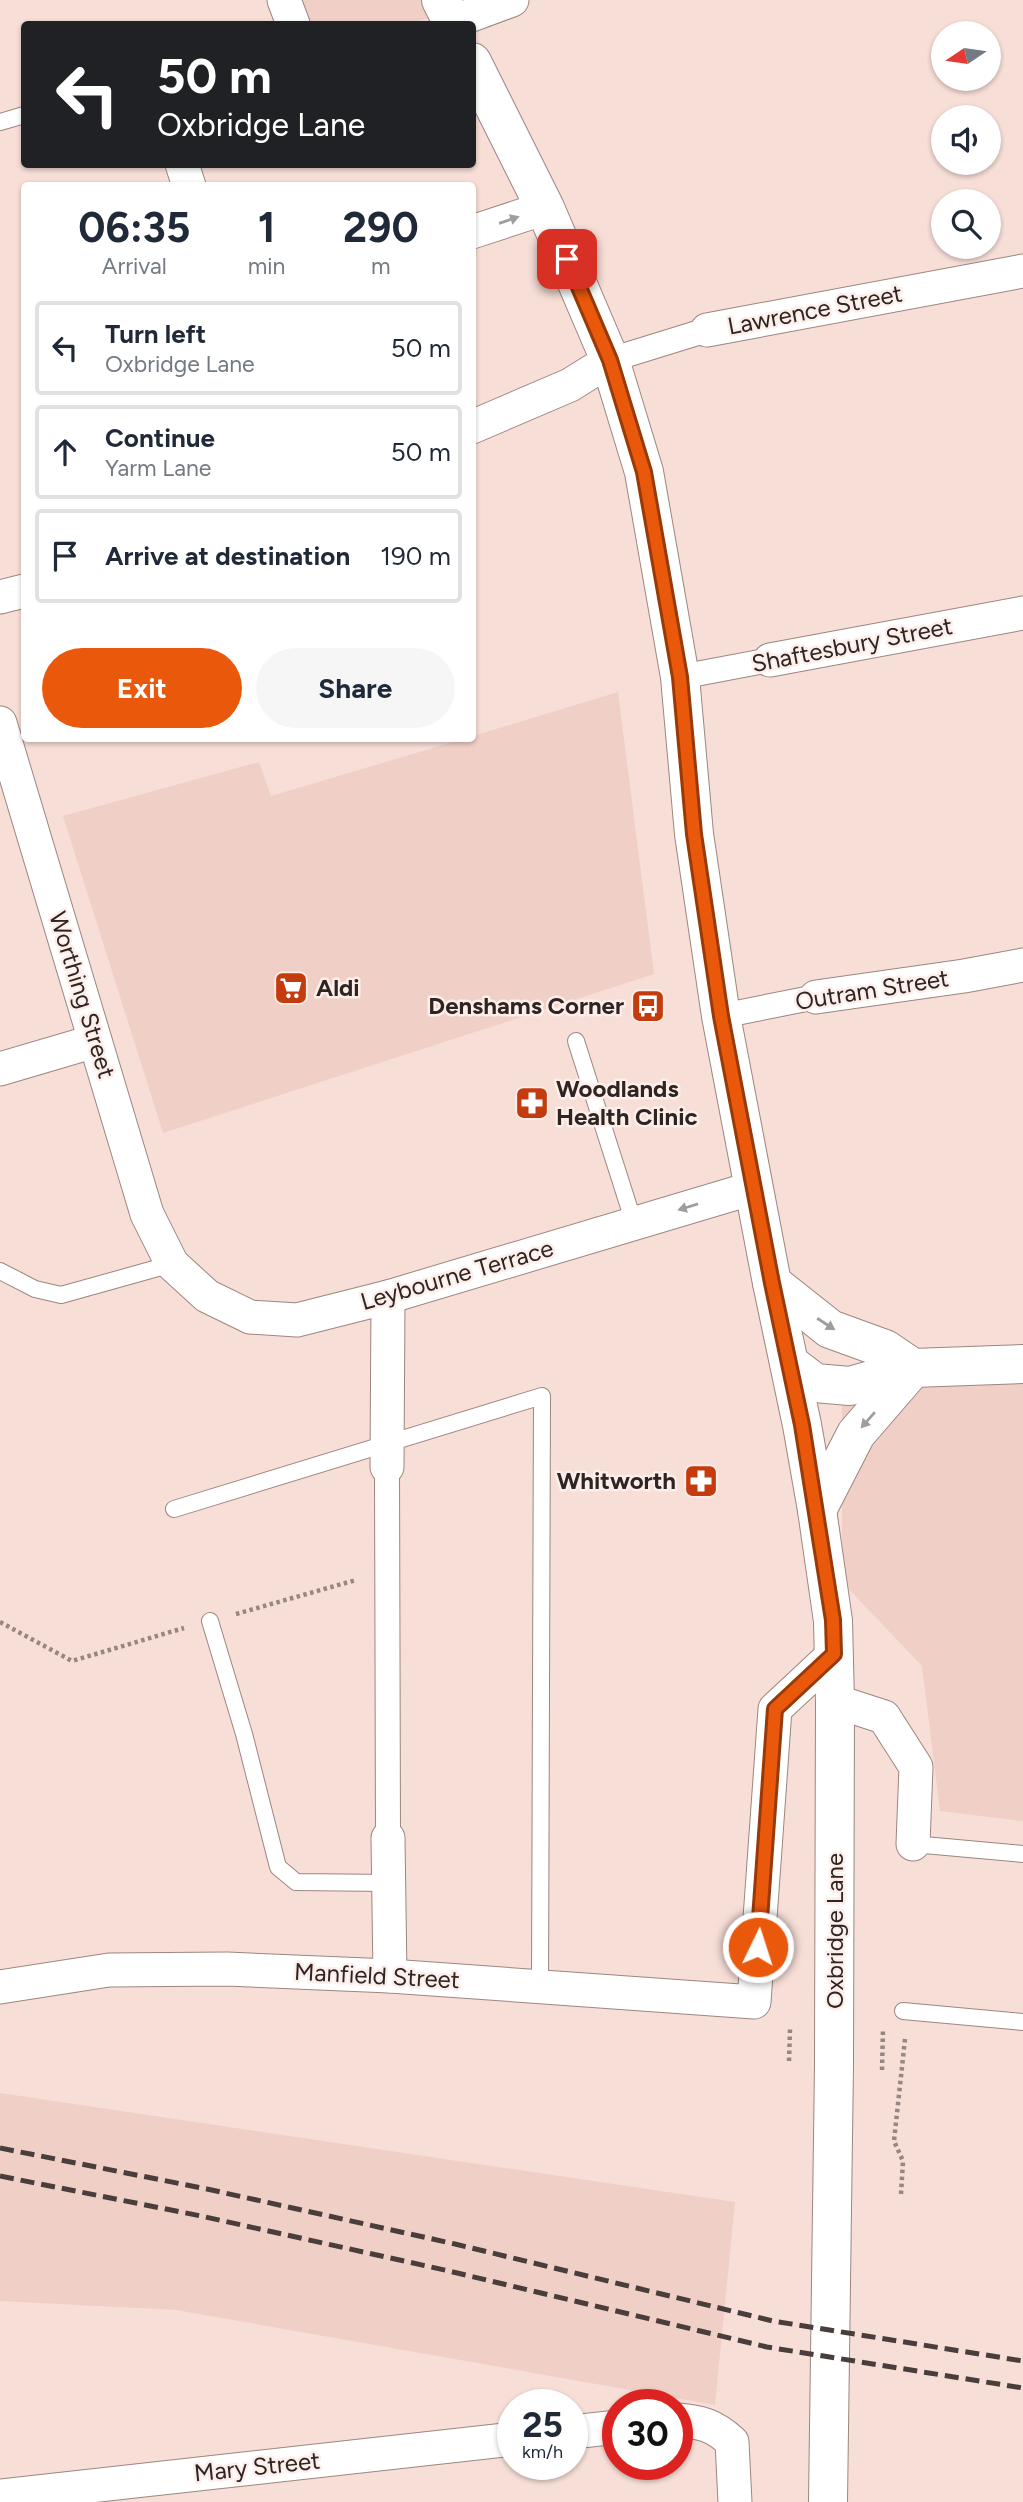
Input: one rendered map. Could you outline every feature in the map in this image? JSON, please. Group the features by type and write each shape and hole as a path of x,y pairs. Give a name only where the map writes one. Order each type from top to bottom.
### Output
{"street":[{"path":"284,0 292,21"},
{"path":"448,18 512,0"},
{"name":"Oxbridge Lane","path":"476,70 545,208 610,360 644,472 680,677 694,834 721,1016 790,1364 817,1510 833,1620 834,2063 828,2502"},
{"path":"476,231 545,208"},
{"name":"Lawrence Street","path":"610,360 707,330 1023,271"},
{"path":"476,425 570,385 610,360"},
{"path":"0,597 21,592"},
{"name":"Shaftesbury Street","path":"680,677 1023,613"},
{"name":"Worthing Street","path":"0,723 148,1214 172,1264"},
{"name":"Outram Street","path":"721,1016 816,997 1023,965"},
{"path":"0,1069 95,1041"},
{"name":"Leybourne Terrace","path":"172,1264 207,1296 250,1317 297,1320 388,1297 753,1188"},
{"path":"772,1283 830,1329 885,1349 913,1368"},
{"path":"388,1297 390,1976"},
{"path":"790,1364 815,1383 850,1387 913,1368 1023,1364"},
{"path":"817,1510 856,1434 913,1368"},
{"name":"Manfield Street","path":"0,1987 109,1970 228,1969 390,1976 754,2002 775,1709 834,1654"},
{"path":"835,1703 847,1704 884,1717 916,1767 913,1844"},
{"path":"693,2421 701,2422 721,2432 732,2442 735,2502"},
{"name":"Mary Street","path":"0,2496 497,2441"}],"lane":[{"path":"0,122 21,117"},
{"path":"576,1041 634,1223"},
{"path":"0,1271 35,1289 61,1295 172,1264"},
{"path":"174,1509 388,1456 542,1396 540,1987"},
{"path":"210,1621 244,1734 278,1867 296,1882 389,1883"},
{"path":"913,1844 1023,1854"},
{"path":"903,2011 1023,2022"}],"path":[{"path":"882,2070 884,2026"},
{"path":"901,2194 902,2161 894,2141 906,2028"},
{"path":"789,2061 790,2029"}],"shaded area":[{"path":"267,0 491,0 418,21 274,21"},
{"path":"618,692 654,974 163,1133 63,816 259,762 271,796 453,742 476,742 476,735"},
{"path":"977,1383 1023,1383 1023,1821 940,1811 922,1666 842,1582 842,1393"},
{"path":"0,2093 735,2202 715,2405 693,2401 693,2389 624,2389 176,2310 0,2301"}],"railway":[{"path":"0,2148 207,2189 455,2244 773,2321 1023,2361"},
{"path":"0,2176 201,2216 449,2271 767,2347 1023,2388"}],"place":[{"name":"Aldi","path":"291,988"},
{"name":"Denshams Corner","path":"648,1006"},
{"name":"Woodlands Health Clinic","path":"532,1103"},
{"name":"Whitworth","path":"701,1481"}],"route":[{"path":"567,259 610,360 644,472 680,677 694,834 721,1016 802,1425 833,1620 834,1654 775,1709 758,1947"}]}
